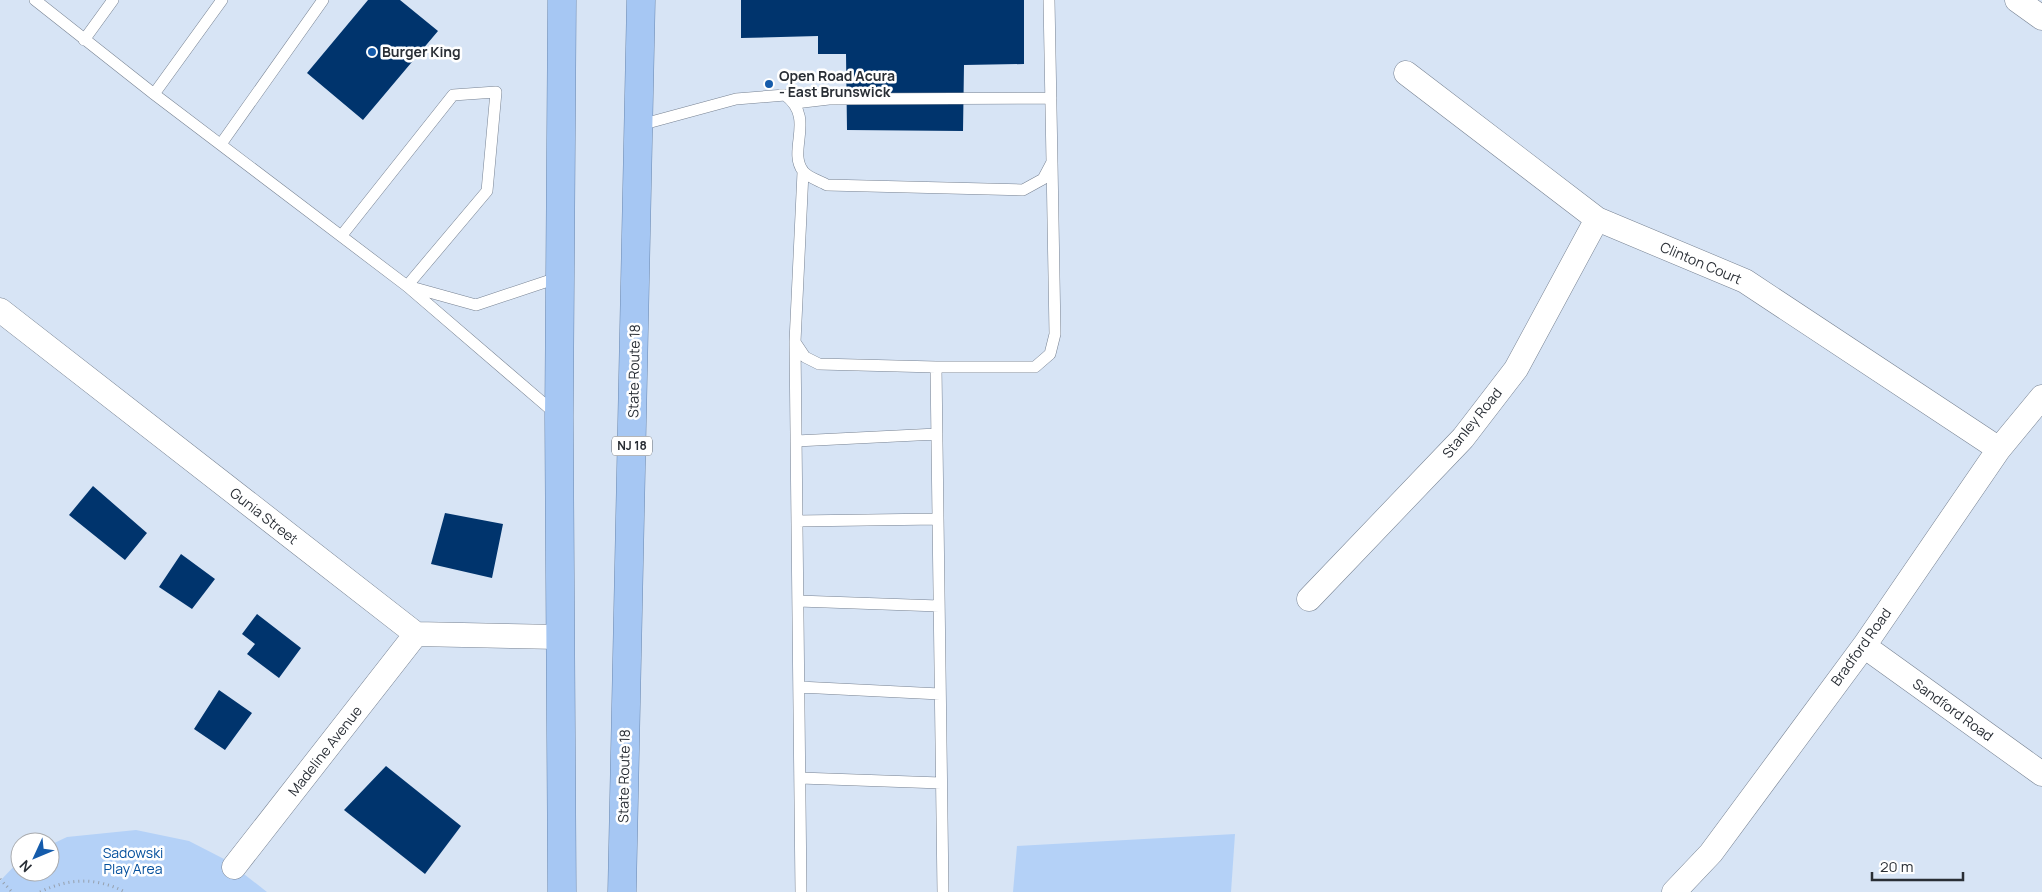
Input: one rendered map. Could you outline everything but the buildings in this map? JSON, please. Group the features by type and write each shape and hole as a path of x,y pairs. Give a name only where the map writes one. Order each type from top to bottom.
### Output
{"highway":[{"path":"559,883 559,417 562,0"},
{"name":"State Route 18","path":"622,892 640,125 641,0"}],"street":[{"path":"2017,0 2042,18"},
{"name":"Clinton Court","path":"1406,73 1597,219 1745,281 1999,450"},
{"name":"Stanley Road","path":"1309,599 1463,438 1510,376 1597,219"},
{"name":"Gunia Street","path":"0,310 416,634"},
{"name":"Bradford Road","path":"1674,892 1711,853 1864,646 1999,450 2042,397"},
{"path":"416,634 559,637"},
{"name":"Madeline Avenue","path":"234,867 416,634"},
{"name":"Sandford Road","path":"1864,646 2042,774"}],"lane":[{"path":"35,0 154,94 407,286 559,417"},
{"path":"84,40 113,0"},
{"path":"154,94 222,0"},
{"path":"221,144 323,0"},
{"path":"795,342 805,357 819,364 1035,367 1050,354 1055,334 1049,0"},
{"path":"342,236 453,95 496,92 487,191 407,286"},
{"path":"640,125 736,98 785,95 795,103 800,122 799,161 803,172 795,342 801,892"},
{"path":"795,103 829,99 1051,98"},
{"path":"803,172 827,185 1023,190 1043,179 1052,162"},
{"path":"407,286 476,305 560,277"},
{"path":"936,367 942,892"},
{"path":"796,441 937,434"},
{"path":"797,521 938,519"},
{"path":"798,601 939,606"},
{"path":"799,687 940,694"},
{"path":"800,778 941,783"}],"path":[{"path":"0,879 12,892"},
{"path":"40,892 78,880 117,888 125,892"}],"green space":[{"name":"Sadowski Play Area","path":"136,830 189,841 226,860 267,892 0,892 0,881 10,870 10,882 60,882 60,840 67,837"},
{"path":"1235,834 1231,892 1013,892 1017,846"}],"place":[{"name":"Burger King","path":"372,52"},
{"name":"Open Road Acura - East Brunswick","path":"769,84"}]}
